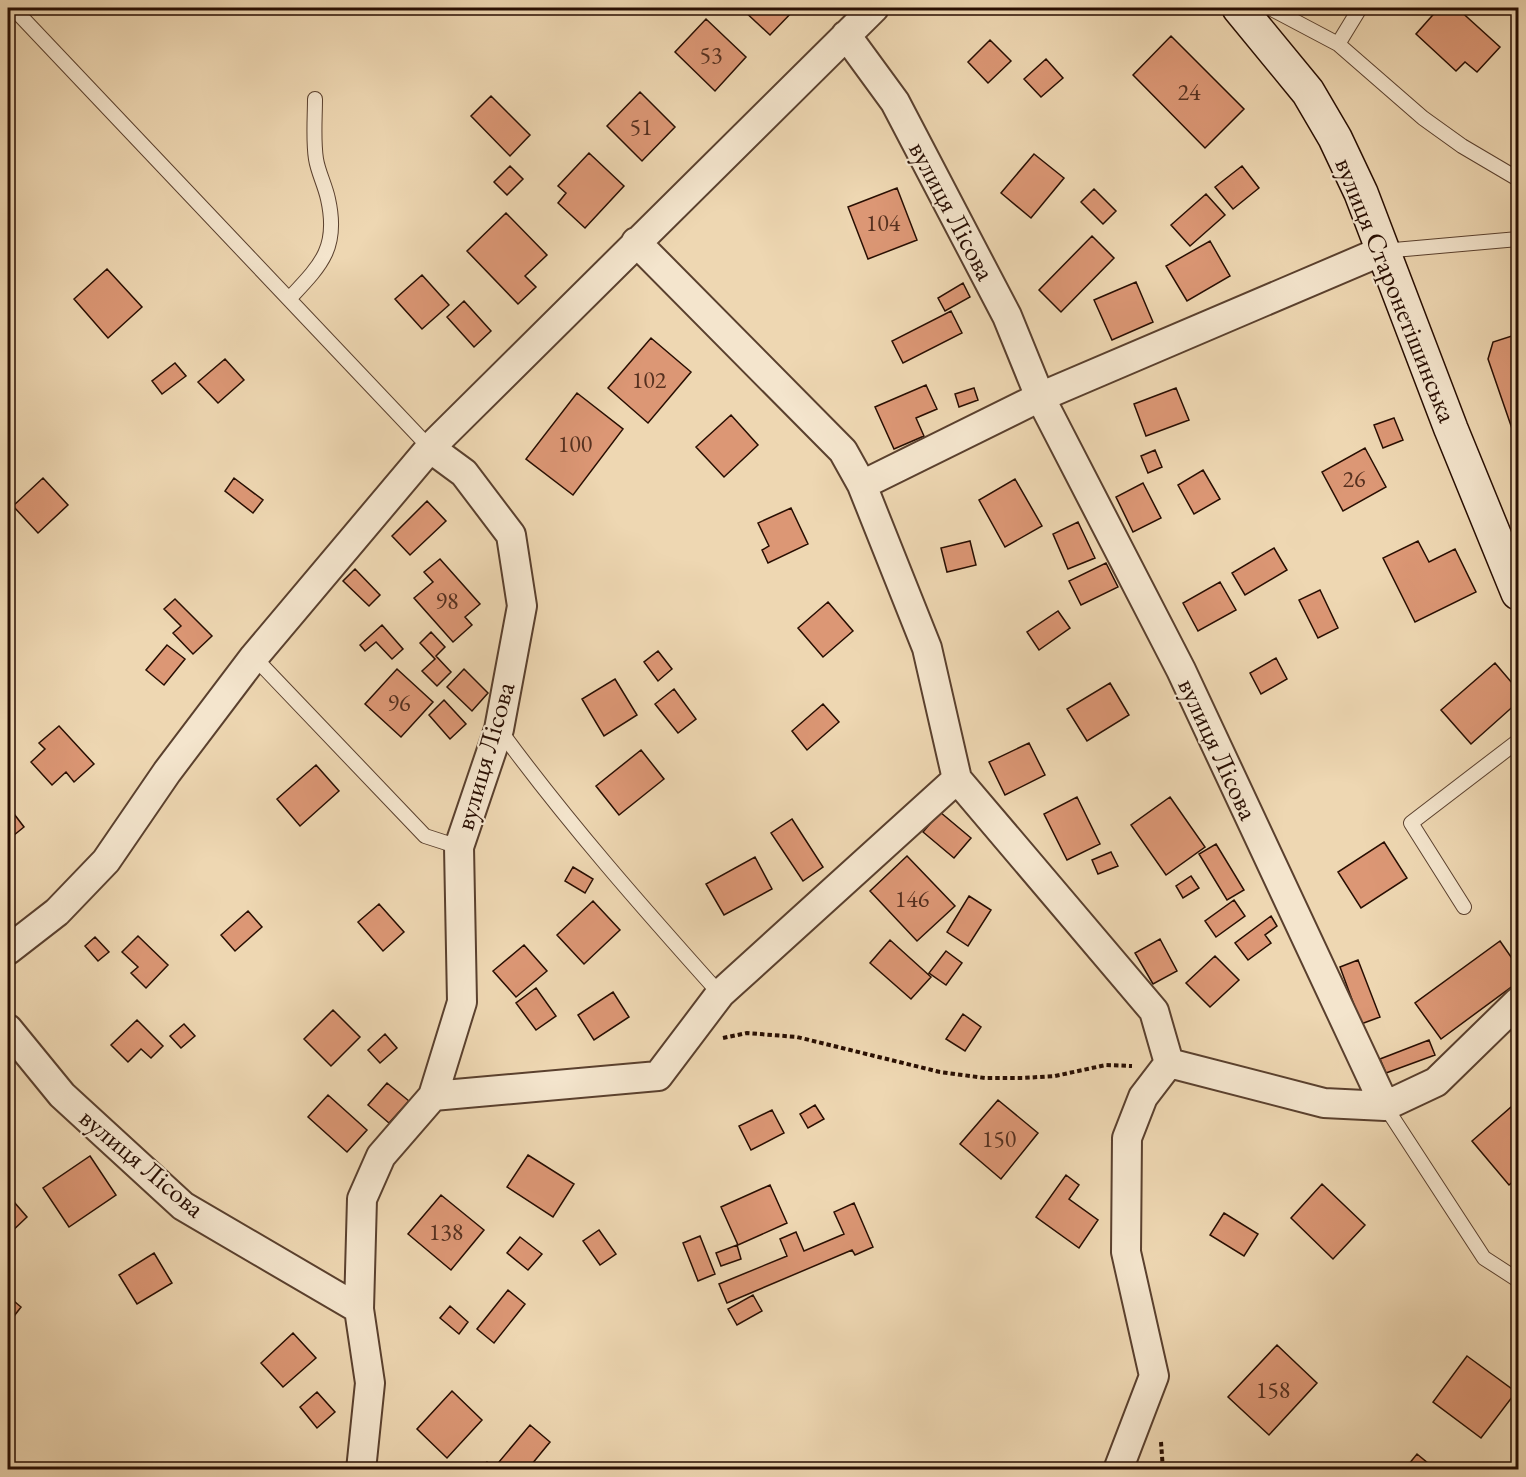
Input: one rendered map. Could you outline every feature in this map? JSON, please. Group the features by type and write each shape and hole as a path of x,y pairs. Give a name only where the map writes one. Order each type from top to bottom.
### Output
{"main road":[{"name":"вулиця Старонетішинська","path":"1239,8 1308,92 1335,138 1361,193 1451,429 1518,593"}],"street":[{"path":"8,951 57,912 106,861 166,772 254,657 430,448 874,8"},
{"name":"вулиця Лісова","path":"846,36 895,102 1007,316 1040,397 1181,670 1385,1106"},
{"path":"636,242 843,452 862,484 927,648 957,779 1154,1011 1169,1063"},
{"path":"862,484 1040,397 1382,251"},
{"name":"вулиця Лісова","path":"361,1470 370,1383 359,1309 362,1199 381,1156 433,1096 462,1002 459,847 499,729 522,606 511,536 464,473 430,448"},
{"path":"433,1096 658,1076 720,994 957,779"},
{"path":"1169,1063 1324,1103 1385,1106 1436,1082 1518,1002"},
{"name":"вулиця Лісова","path":"8,1029 63,1095 183,1206 359,1309"},
{"path":"1118,1470 1154,1376 1126,1252 1127,1138 1143,1097 1169,1063"}],"lane":[{"path":"13,8 430,448"},
{"path":"1270,8 1338,44 1423,118 1462,146 1518,179"},
{"path":"1338,44 1360,8"},
{"path":"289,299 319,267 331,241 332,220 316,158 315,99"},
{"path":"1382,251 1518,239"},
{"path":"254,657 425,836 459,847"},
{"path":"499,729 546,793 720,994"},
{"path":"1464,907 1411,823 1518,741"},
{"path":"1385,1106 1484,1258 1518,1280"}],"path":[{"path":"680,1049 692,1050 730,1035 768,1033 835,1045 940,1072 985,1078 1055,1076 1106,1065 1138,1067 1169,1063"}],"building":[{"path":"741,8 796,8 770,35"},
{"path":"1439,8 1457,8 1500,47 1477,72 1465,62 1456,71 1416,34"},
{"path":"706,19 746,57 715,91 675,52"},
{"path":"1171,36 1244,109 1205,148 1133,75"},
{"path":"990,40 1011,61 988,83 968,62"},
{"path":"1046,59 1063,78 1041,97 1024,79"},
{"path":"640,92 675,127 642,161 607,126"},
{"path":"491,96 530,135 510,156 471,116"},
{"path":"589,153 624,186 585,228 558,203 566,193 558,186"},
{"path":"1034,154 1064,178 1031,218 1001,193"},
{"path":"510,166 523,179 507,195 494,182"},
{"path":"1242,166 1259,188 1233,209 1215,187"},
{"path":"897,188 917,240 868,259 848,207"},
{"path":"1094,189 1116,211 1103,224 1081,202"},
{"path":"1206,194 1225,215 1190,246 1171,225"},
{"path":"506,213 547,255 525,276 536,287 518,304 467,251"},
{"path":"1092,236 1114,258 1061,312 1039,290"},
{"path":"1210,241 1230,276 1187,301 1166,266"},
{"path":"107,269 142,307 108,338 74,299"},
{"path":"422,275 449,305 422,329 395,299"},
{"path":"1136,282 1153,322 1112,340 1094,300"},
{"path":"963,283 970,297 945,311 938,298"},
{"path":"464,301 491,331 474,347 447,317"},
{"path":"951,311 962,333 903,363 892,341"},
{"path":"1518,334 1518,446 1488,359 1493,342"},
{"path":"651,338 691,372 648,423 608,388"},
{"path":"225,359 244,380 218,403 198,382"},
{"path":"175,363 186,376 162,394 152,381"},
{"path":"926,385 937,409 916,418 924,436 894,449 875,407"},
{"path":"974,388 978,400 959,407 955,394"},
{"path":"1176,388 1189,420 1146,436 1134,404"},
{"path":"577,393 623,429 573,495 526,459"},
{"path":"731,415 758,445 724,477 696,447"},
{"path":"1394,418 1403,440 1383,448 1374,425"},
{"path":"1365,448 1386,487 1343,511 1322,472"},
{"path":"1155,450 1162,467 1148,473 1141,456"},
{"path":"1203,470 1220,499 1194,514 1178,485"},
{"path":"43,478 68,505 38,533 13,506"},
{"path":"234,478 263,500 253,513 225,491"},
{"path":"1015,479 1042,526 1005,547 979,500"},
{"path":"1143,483 1161,518 1133,532 1116,497"},
{"path":"427,501 446,521 410,555 392,536"},
{"path":"791,508 808,544 768,563 762,550 769,546 758,523"},
{"path":"1078,522 1095,558 1068,569 1053,534"},
{"path":"970,541 976,565 947,572 941,548"},
{"path":"1418,541 1429,562 1455,549 1476,592 1415,622 1383,558"},
{"path":"1274,548 1287,570 1245,595 1232,573"},
{"path":"440,559 480,604 465,617 472,625 453,642 414,598 433,582 424,572"},
{"path":"1106,563 1118,587 1081,605 1069,581"},
{"path":"355,569 380,595 369,606 343,581"},
{"path":"1220,582 1236,610 1198,631 1183,603"},
{"path":"1320,590 1338,628 1318,638 1299,600"},
{"path":"175,599 212,636 193,654 173,633 181,626 164,609"},
{"path":"828,602 853,631 823,657 798,628"},
{"path":"1058,611 1070,628 1039,650 1027,632"},
{"path":"382,625 403,649 392,659 376,642 365,651 360,645"},
{"path":"431,632 445,647 436,656 451,672 437,686 422,671 435,659 420,643"},
{"path":"167,645 185,659 164,685 146,670"},
{"path":"658,651 672,669 658,681 644,662"},
{"path":"1276,658 1287,679 1261,694 1250,673"},
{"path":"1495,663 1518,690 1518,702 1471,744 1441,710"},
{"path":"397,669 433,702 401,737 365,704"},
{"path":"464,669 488,693 472,711 447,687"},
{"path":"615,679 637,715 604,736 582,699"},
{"path":"1110,683 1129,715 1087,741 1067,709"},
{"path":"674,689 696,719 678,733 655,704"},
{"path":"444,700 466,724 450,739 429,715"},
{"path":"823,704 839,722 807,750 792,731"},
{"path":"59,726 94,764 74,782 66,772 52,785 31,762 45,749 39,743"},
{"path":"1029,743 1045,775 1005,795 989,762"},
{"path":"641,750 664,779 619,815 596,786"},
{"path":"316,765 339,791 300,826 277,799"},
{"path":"1077,797 1100,844 1067,860 1044,814"},
{"path":"1170,797 1205,847 1166,875 1131,825"},
{"path":"8,806 24,827 8,840"},
{"path":"940,812 971,838 954,858 923,832"},
{"path":"792,819 823,867 803,881 771,833"},
{"path":"1384,842 1407,878 1361,908 1338,872"},
{"path":"1216,844 1244,890 1227,900 1199,854"},
{"path":"1111,852 1118,866 1098,874 1092,860"},
{"path":"907,856 955,906 917,941 870,891"},
{"path":"755,857 772,889 724,915 706,884"},
{"path":"573,867 593,879 585,893 565,881"},
{"path":"1191,876 1199,888 1183,898 1176,886"},
{"path":"969,896 991,910 968,946 947,932"},
{"path":"1234,900 1245,916 1216,937 1205,921"},
{"path":"593,901 620,930 584,964 557,935"},
{"path":"379,904 404,932 383,951 358,922"},
{"path":"248,911 262,927 235,951 221,935"},
{"path":"1271,916 1277,926 1265,935 1271,943 1248,960 1235,943"},
{"path":"138,936 168,965 146,988 131,973 138,967 122,952"},
{"path":"95,937 109,952 98,961 85,946"},
{"path":"1160,939 1177,971 1153,984 1135,953"},
{"path":"890,940 931,977 911,999 870,963"},
{"path":"1500,941 1518,967 1518,982 1441,1039 1415,1003"},
{"path":"524,945 547,971 516,997 493,971"},
{"path":"946,951 962,963 946,985 929,973"},
{"path":"1215,956 1239,980 1210,1007 1186,983"},
{"path":"1358,960 1380,1017 1361,1024 1340,967"},
{"path":"536,988 556,1016 536,1030 516,1003"},
{"path":"613,992 629,1017 594,1040 578,1015"},
{"path":"333,1010 360,1037 331,1066 304,1039"},
{"path":"963,1014 981,1027 965,1051 946,1039"},
{"path":"137,1020 163,1046 151,1058 141,1049 128,1062 111,1045"},
{"path":"184,1024 195,1036 181,1048 170,1036"},
{"path":"385,1034 397,1048 380,1063 368,1050"},
{"path":"1429,1040 1435,1055 1386,1073 1380,1059"},
{"path":"387,1083 409,1101 389,1123 368,1105"},
{"path":"328,1095 367,1130 347,1152 308,1117"},
{"path":"998,1100 1038,1133 1001,1179 960,1144"},
{"path":"1518,1101 1518,1177 1509,1185 1472,1141"},
{"path":"815,1105 824,1119 808,1128 800,1114"},
{"path":"772,1110 784,1133 751,1150 739,1126"},
{"path":"528,1155 574,1184 553,1217 507,1187"},
{"path":"90,1156 116,1195 69,1227 43,1188"},
{"path":"1066,1175 1079,1185 1069,1199 1098,1220 1079,1248 1036,1217"},
{"path":"1322,1184 1365,1225 1333,1259 1291,1218"},
{"path":"770,1185 787,1223 738,1245 721,1207"},
{"path":"8,1195 27,1217 8,1235"},
{"path":"441,1195 484,1230 451,1270 408,1234"},
{"path":"854,1203 873,1247 855,1255 852,1250 727,1303 719,1284 787,1256 780,1239 796,1232 804,1251 844,1234 834,1212"},
{"path":"1224,1213 1258,1234 1244,1256 1210,1235"},
{"path":"599,1230 616,1254 600,1265 583,1241"},
{"path":"700,1236 715,1274 698,1281 683,1243"},
{"path":"520,1237 542,1254 528,1270 507,1253"},
{"path":"737,1245 741,1259 721,1266 716,1253"},
{"path":"154,1253 172,1283 137,1304 119,1275"},
{"path":"508,1290 525,1304 494,1343 477,1329"},
{"path":"753,1295 762,1311 737,1325 728,1309"},
{"path":"8,1296 21,1307 8,1324"},
{"path":"450,1306 468,1322 459,1334 440,1318"},
{"path":"293,1333 316,1358 283,1387 261,1363"},
{"path":"1277,1345 1317,1383 1269,1435 1228,1397"},
{"path":"1467,1356 1516,1392 1481,1438 1433,1402"},
{"path":"452,1391 482,1420 447,1458 417,1429"},
{"path":"317,1392 335,1412 317,1428 300,1407"},
{"path":"530,1425 550,1442 527,1470 481,1470 487,1462 494,1468"},
{"path":"1417,1454 1429,1464 1425,1470 1404,1470"}]}
